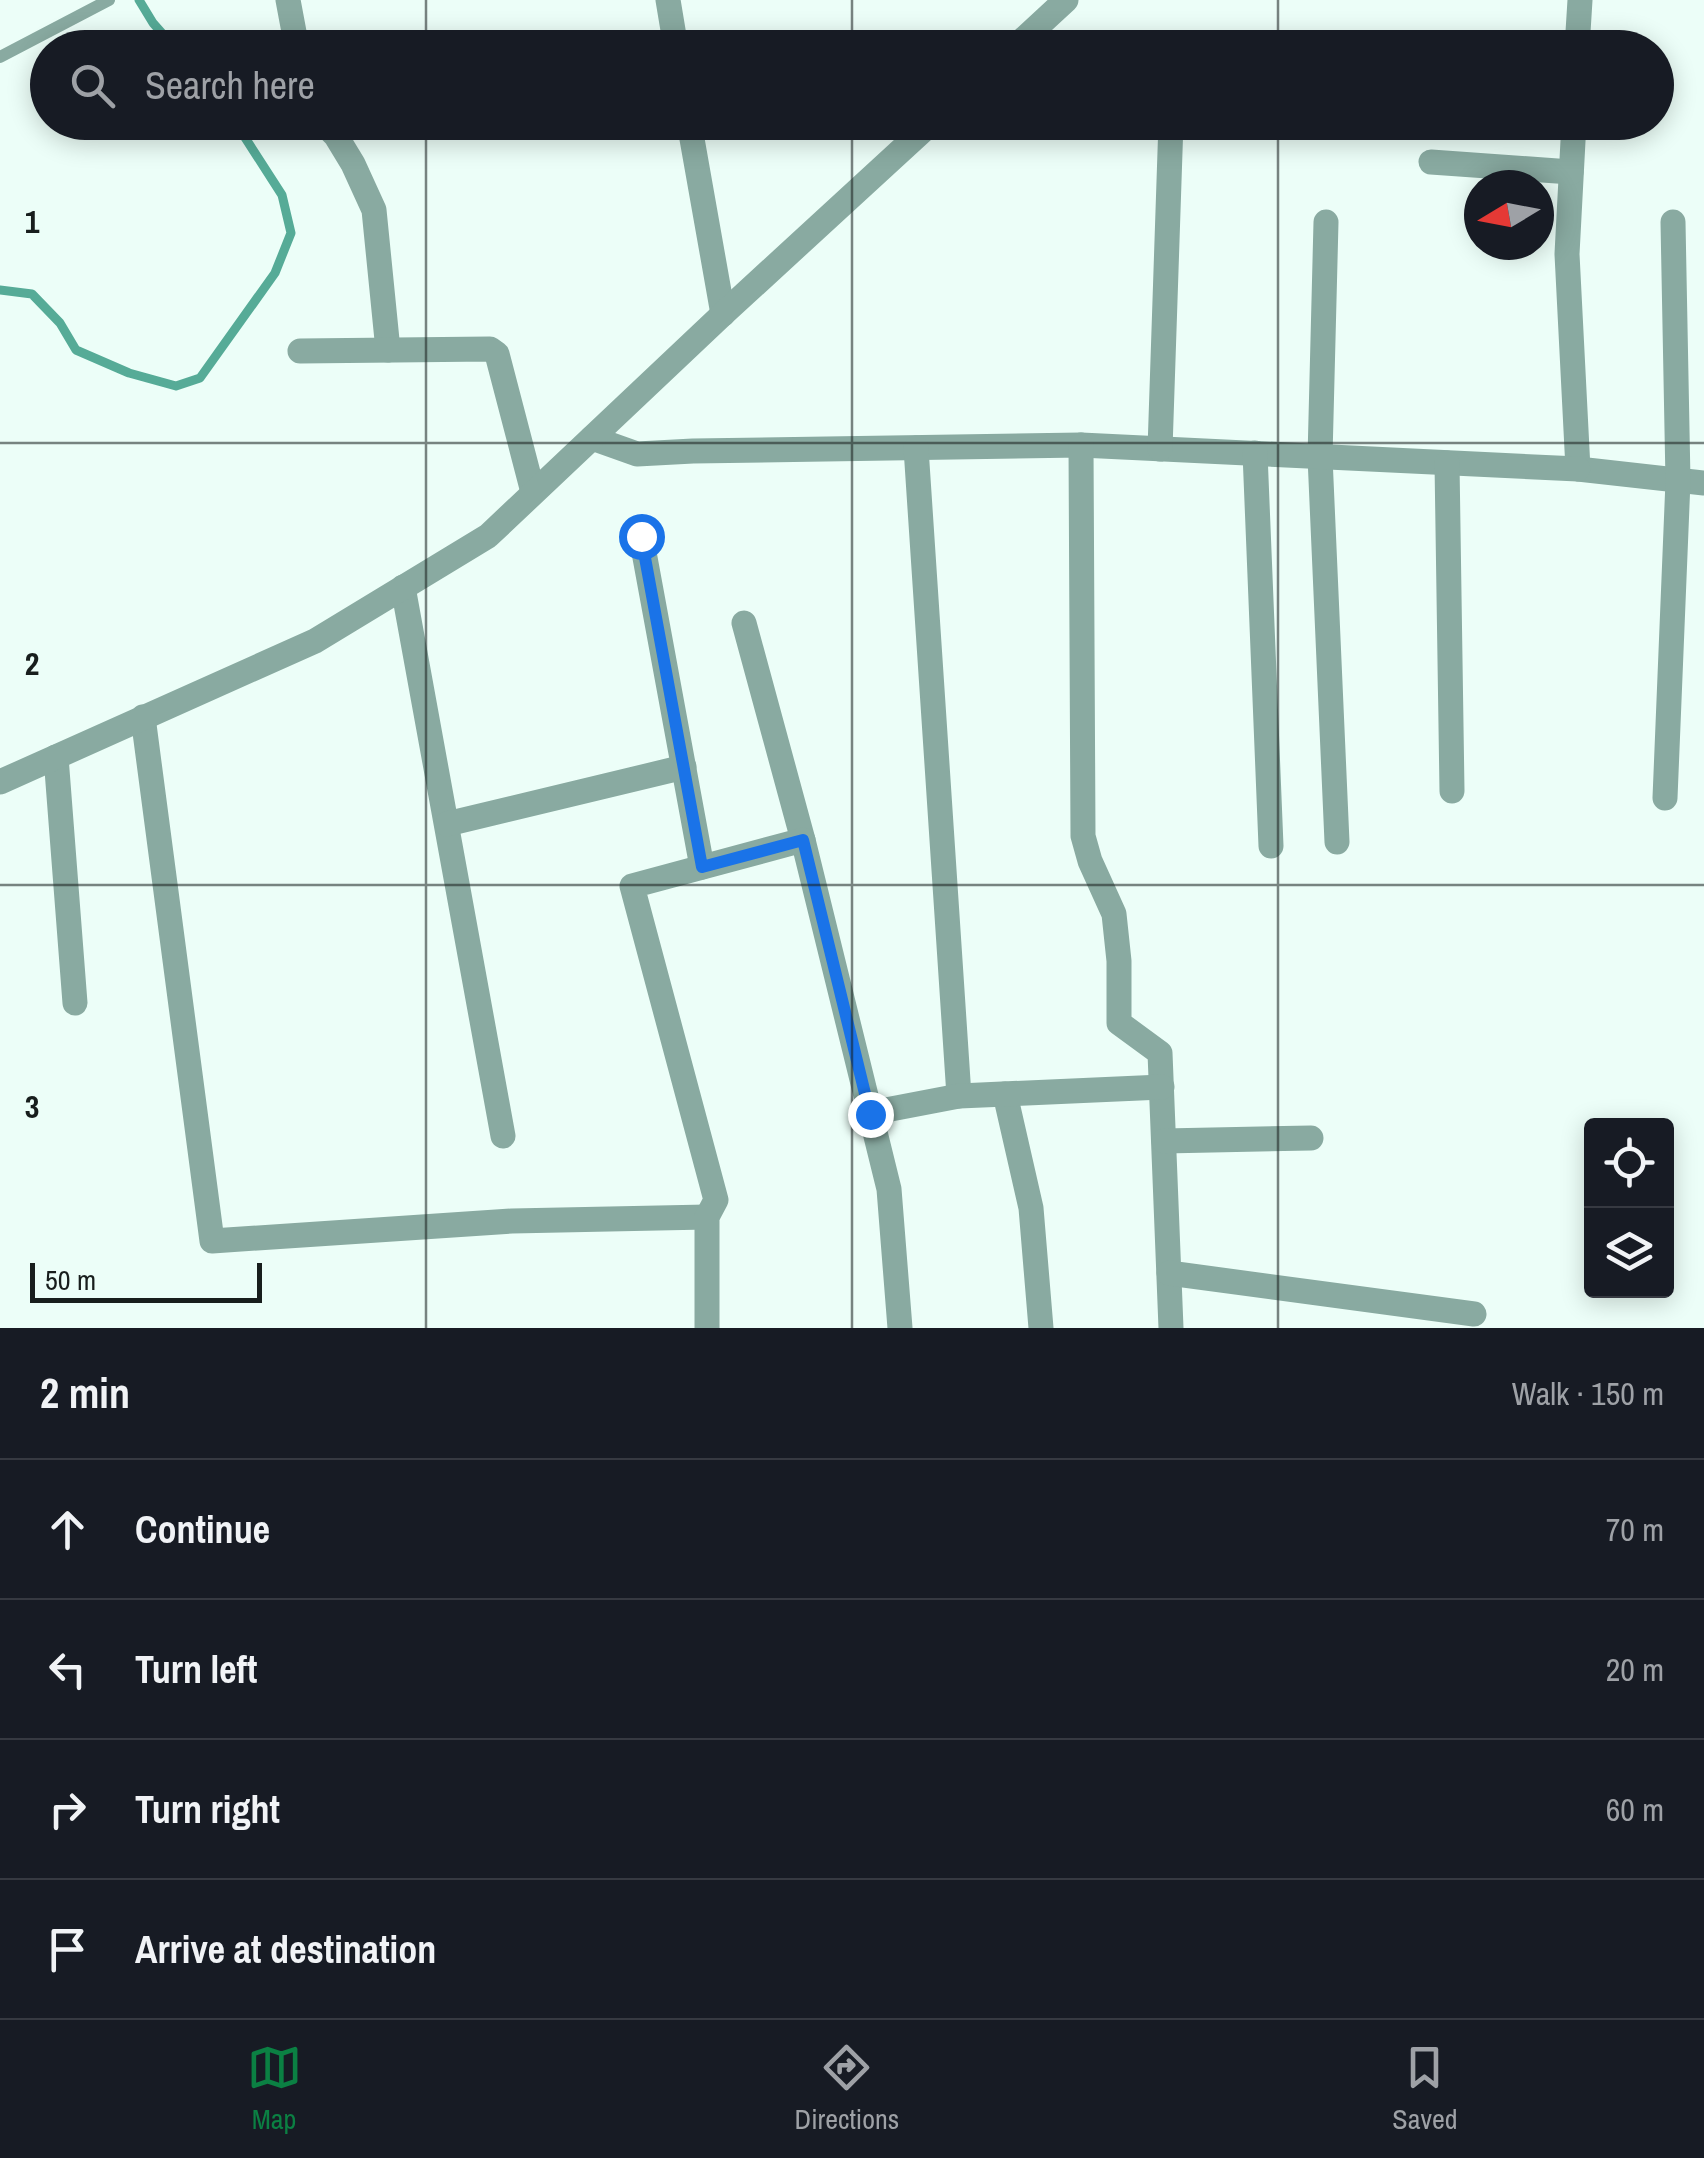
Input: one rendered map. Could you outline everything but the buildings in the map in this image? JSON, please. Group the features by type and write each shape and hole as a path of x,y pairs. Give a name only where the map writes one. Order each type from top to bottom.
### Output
{"street":[{"path":"288,0 294,30"},
{"path":"668,0 673,30"},
{"path":"1034,30 1066,0"},
{"path":"1578,30 1580,0"},
{"path":"339,140 374,210 388,350"},
{"path":"692,140 723,314"},
{"path":"0,782 316,641 488,536 912,140"},
{"path":"1160,449 1170,140"},
{"path":"1573,140 1567,254 1578,469"},
{"path":"1431,162 1571,172"},
{"path":"1326,222 1320,456 1337,842"},
{"path":"1665,798 1691,482 1673,222"},
{"path":"300,351 490,349 497,354 534,492"},
{"path":"592,438 637,454 1081,445 1578,469 1691,482"},
{"path":"1081,445 1084,836 1090,861 1114,914 1119,961 1118,1023 1160,1053 1171,1328"},
{"path":"916,448 959,1096"},
{"path":"1254,453 1270,846"},
{"path":"1447,462 1452,791"},
{"path":"641,536 702,867"},
{"path":"404,587 503,1136"},
{"path":"744,623 803,840 889,1190 900,1328"},
{"path":"144,717 212,1241 512,1221 706,1217"},
{"path":"56,757 75,1003"},
{"path":"447,824 684,767"},
{"path":"707,1328 706,1217 716,1200 632,886 803,840"},
{"path":"870,1114 959,1096 1162,1086"},
{"path":"1005,1094 1031,1208 1041,1328"},
{"path":"1164,1141 1311,1138"},
{"path":"1169,1273 1474,1314"}],"lane":[{"path":"51,30 104,2"},
{"path":"0,57 30,41"}],"waterway":[{"path":"139,0 159,30"},
{"path":"0,290 32,294 60,323 76,350 129,373 176,386 200,378 275,273 291,233 282,195 247,140"}],"route":[{"path":"641,536 702,867 803,840 870,1114"}]}
